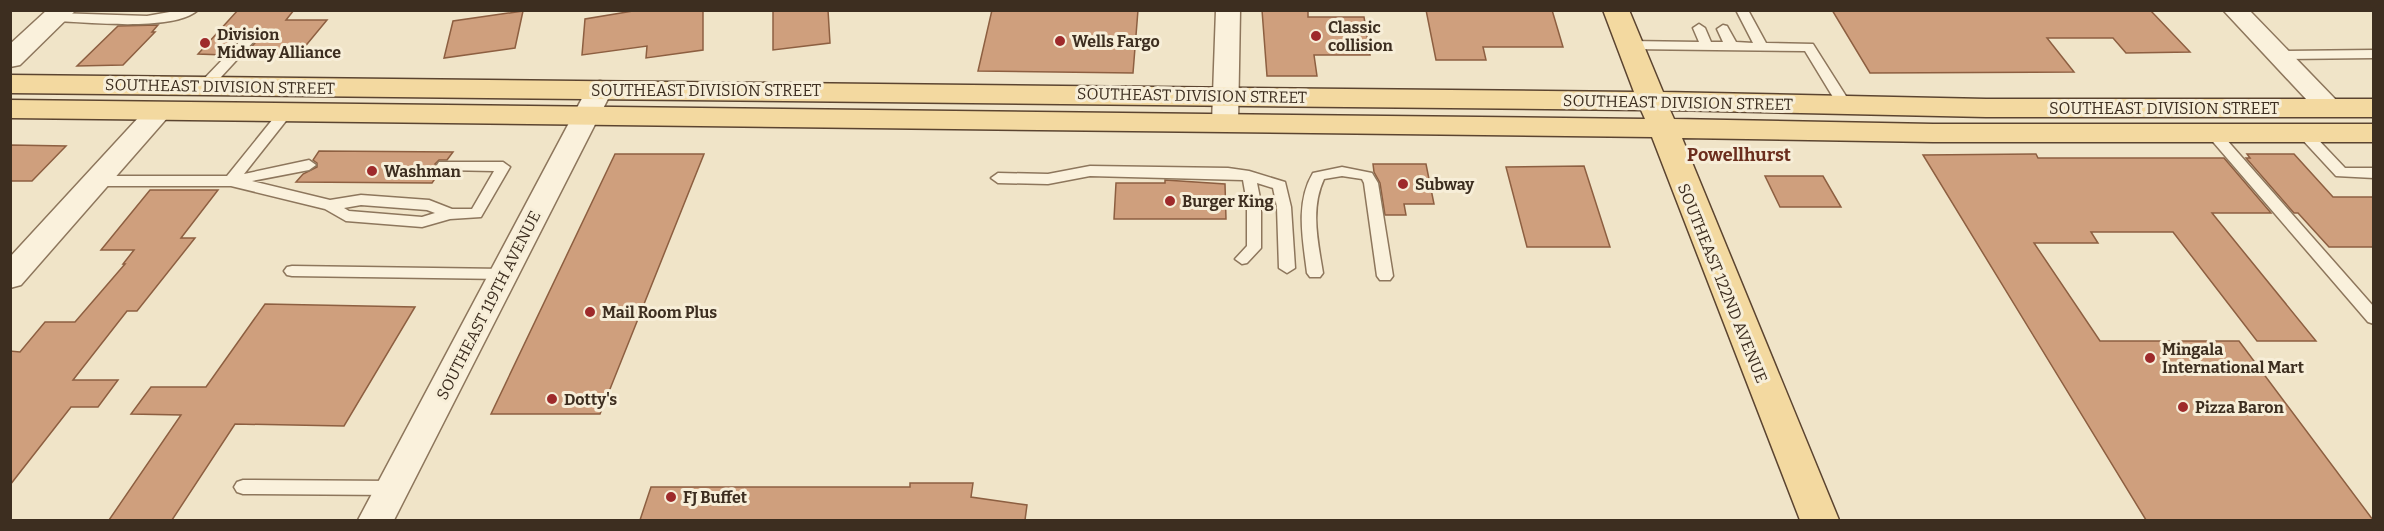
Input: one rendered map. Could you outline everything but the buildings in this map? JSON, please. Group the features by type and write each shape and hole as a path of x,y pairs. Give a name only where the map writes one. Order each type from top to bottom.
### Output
{"main road":[{"name":"SOUTHEAST 122ND AVENUE","path":"1616,10 1819,520"},
{"name":"SOUTHEAST DIVISION STREET","path":"10,84 494,88 593,102"},
{"path":"329,113 362,106 458,103 484,96 494,88"},
{"name":"SOUTHEAST DIVISION STREET","path":"10,109 329,113 593,102 1656,115 1933,133 2373,133"},
{"name":"SOUTHEAST DIVISION STREET","path":"1656,115 1844,104 1986,108 2373,108"},
{"path":"2304,133 2322,125 2329,117 2329,108"}],"street":[{"path":"1225,109 1228,10"},
{"path":"2235,10 2329,108"},
{"path":"10,59 60,14"},
{"name":"SOUTHEAST 119TH AVENUE","path":"376,520 593,102"},
{"path":"10,277 159,111"}],"lane":[{"path":"60,14 129,19 171,17 192,10"},
{"path":"1742,10 1762,47"},
{"path":"1698,28 1707,47"},
{"path":"1724,28 1732,47"},
{"path":"205,86 251,37"},
{"path":"1629,45 1809,47 1844,104"},
{"path":"2278,55 2373,54"},
{"path":"231,181 286,112"},
{"path":"2213,133 2373,318"},
{"path":"2304,133 2341,173 2373,173"},
{"path":"96,181 231,181 309,165"},
{"path":"231,181 330,205 346,216 422,222 450,213 476,213 503,167 444,165"},
{"path":"998,178 1048,179 1090,171 1228,173 1280,185 1284,207 1287,268"},
{"path":"1316,273 1312,249 1310,194 1318,176 1332,171 1347,171 1367,176 1371,183 1385,276"},
{"path":"1242,259 1254,248 1254,203 1249,177"},
{"path":"292,271 504,274"},
{"path":"243,487 393,488"}],"place":[{"name":"Classic collision","path":"1316,36"},
{"name":"Wells Fargo","path":"1060,41"},
{"name":"Division Midway Alliance","path":"205,43"},
{"name":"Washman","path":"372,171"},
{"name":"Subway","path":"1403,184"},
{"name":"Burger King","path":"1170,201"},
{"name":"Mail Room Plus","path":"590,312"},
{"name":"Mingala International Mart","path":"2150,358"},
{"name":"Dotty's","path":"552,399"},
{"name":"Pizza Baron","path":"2183,407"},
{"name":"FJ Buffet","path":"671,497"}],"district":[{"name":"Powellhurst","path":"1739,155"}]}
